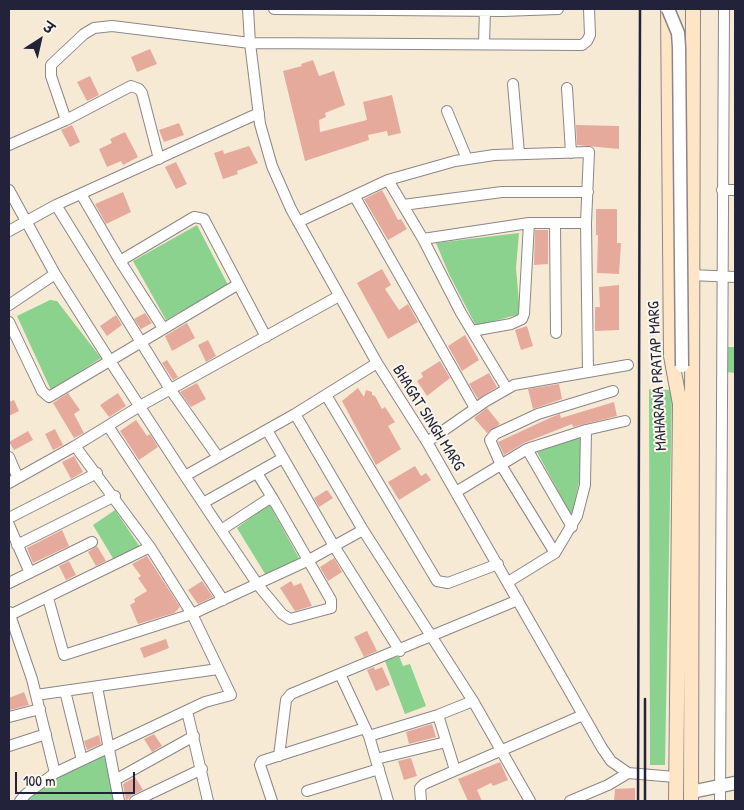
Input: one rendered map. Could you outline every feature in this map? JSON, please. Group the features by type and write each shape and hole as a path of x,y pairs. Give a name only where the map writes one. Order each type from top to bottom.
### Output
{"main road":[{"name":"MAHARANA PRATAP MARG","path":"668,9 671,356 672,367 679,389 685,550"},
{"name":"MAHARANA PRATAP MARG","path":"691,796 684,666 691,274 693,9"},
{"path":"669,34 692,33"},
{"name":"MAHARANA PRATAP MARG","path":"676,801 675,777 684,666"}],"street":[{"name":"BHAGAT SINGH MARG","path":"248,9 250,43 259,113 272,166 298,222 377,363 427,442 583,715 611,761 628,773"},
{"path":"274,9 558,9"},
{"path":"66,120 51,76 51,65 84,34 94,28 112,26 250,43 582,45 590,35 589,9"},
{"path":"668,9 678,32 679,47 682,366 679,389"},
{"path":"720,801 721,276 724,9"},
{"path":"484,44 486,10"},
{"path":"513,84 519,153"},
{"path":"9,144 66,120 131,86 135,86 142,93 159,158"},
{"path":"567,88 571,153"},
{"path":"447,111 467,159"},
{"path":"9,231 56,205 259,113"},
{"path":"298,222 388,180 467,159 519,153 589,152 586,223 588,372"},
{"path":"388,180 423,238 472,331 507,389"},
{"path":"9,190 55,274 185,476 258,585 282,614 290,620 328,610 331,600 256,473"},
{"path":"722,190 735,190"},
{"path":"403,205 502,192 588,192"},
{"path":"81,194 120,262 164,328"},
{"path":"355,197 475,408"},
{"path":"56,205 170,390 218,457"},
{"path":"120,262 194,217 199,216 207,222 237,285 266,337"},
{"path":"423,238 529,223 586,223"},
{"path":"472,331 511,324 522,319 524,314 529,223"},
{"path":"555,223 556,333"},
{"path":"9,305 55,274"},
{"path":"691,274 735,277"},
{"path":"9,322 42,391 49,396 237,285"},
{"path":"9,483 75,446 140,406 339,296"},
{"path":"185,476 295,414 377,363"},
{"path":"427,442 475,408 507,389 530,381 628,365"},
{"path":"555,553 501,465 490,444 490,440 496,434 538,414 613,391"},
{"path":"326,395 437,581 448,584 498,564"},
{"path":"295,414 364,530 473,701 530,801"},
{"path":"456,492 527,449 586,430 625,421"},
{"path":"108,426 223,600"},
{"path":"267,430 334,546 400,651"},
{"path":"508,582 555,553 572,527 581,507 585,485 586,430"},
{"path":"20,801 55,773 205,702 231,695 192,614 150,547 114,496 75,446"},
{"path":"527,449 572,527"},
{"path":"9,457 18,478"},
{"path":"203,503 283,458"},
{"path":"9,518 97,474"},
{"path":"17,545 114,496"},
{"path":"221,530 267,500 273,499"},
{"path":"9,525 30,573"},
{"path":"48,598 64,655 192,614 258,585 364,530"},
{"path":"9,584 92,542"},
{"path":"55,773 36,695 9,614 48,598 150,547"},
{"path":"279,756 286,700 291,694 400,651 518,600"},
{"path":"36,695 218,669"},
{"path":"340,674 367,732 388,801"},
{"path":"97,686 120,801"},
{"path":"65,691 82,760"},
{"path":"268,800 260,765 262,762 367,732 438,715 473,701"},
{"path":"9,717 40,709"},
{"path":"187,711 208,801"},
{"path":"438,715 455,770"},
{"path":"421,801 420,788 424,784 583,715"},
{"path":"9,746 46,734"},
{"path":"115,780 194,736"},
{"path":"376,759 446,742"},
{"path":"135,801 202,769"},
{"path":"307,791 379,769"},
{"path":"570,801 608,785 628,773 675,777"},
{"path":"691,796 735,783"}],"green space":[{"path":"197,225 228,285 166,320 133,261"},
{"path":"519,233 516,268 520,314 476,326 449,274 436,243"},
{"path":"50,300 57,301 101,358 51,390 17,316"},
{"path":"727,347 735,347 735,373 726,372"},
{"path":"649,389 672,390 665,765 650,765"},
{"path":"581,437 580,477 572,517 537,452"},
{"path":"269,504 299,558 267,577 237,528"},
{"path":"115,510 140,547 114,560 93,525"},
{"path":"399,656 403,666 410,664 426,706 405,714 385,661"},
{"path":"107,753 115,801 24,801 56,776"}],"building":[{"path":"150,49 157,64 137,72 131,57"},
{"path":"313,60 319,76 334,71 345,105 325,113 326,117 319,120 320,132 367,120 363,102 392,95 401,133 388,136 387,131 368,135 369,140 305,161 283,71 302,66 301,64"},
{"path":"90,76 99,95 87,101 77,82"},
{"path":"179,123 184,135 164,142 159,130"},
{"path":"72,125 80,142 70,147 61,130"},
{"path":"576,125 619,126 619,149 577,145"},
{"path":"125,132 138,157 123,165 121,161 107,167 99,149 112,143 110,139"},
{"path":"249,146 258,163 237,171 238,174 223,179 214,153 223,150 224,154"},
{"path":"176,162 187,184 176,189 165,167"},
{"path":"382,190 398,220 401,219 407,229 388,240 364,199"},
{"path":"123,192 131,212 106,224 95,204"},
{"path":"596,209 617,209 617,243 621,243 619,274 597,273 598,235 596,235"},
{"path":"535,230 548,230 548,264 534,265"},
{"path":"382,269 391,285 385,289 399,310 408,304 418,322 388,339 357,283"},
{"path":"619,285 619,330 595,331 595,307 600,307 599,287"},
{"path":"145,313 152,323 141,329 134,319"},
{"path":"116,315 122,325 107,336 100,326"},
{"path":"187,323 195,338 172,351 165,336"},
{"path":"527,326 533,346 521,350 515,330"},
{"path":"465,335 479,360 462,371 448,346"},
{"path":"208,340 216,356 206,362 198,345"},
{"path":"167,360 178,377 173,380 162,363"},
{"path":"440,361 450,378 427,396 417,381 423,377 421,373"},
{"path":"489,373 497,387 478,399 469,384"},
{"path":"197,383 206,399 191,407 180,392"},
{"path":"559,384 562,399 533,409 528,389"},
{"path":"358,388 364,397 366,390 372,392 372,395 375,396 382,409 385,407 395,422 388,426 401,449 376,465 342,401"},
{"path":"68,393 80,410 74,414 84,433 74,438 53,403"},
{"path":"118,393 126,406 109,417 100,405"},
{"path":"14,400 19,411 9,416 9,402"},
{"path":"614,402 617,416 573,427 572,424 524,443 504,455 498,442 560,414 561,418"},
{"path":"487,408 500,424 487,433 474,418"},
{"path":"136,420 147,436 150,434 158,447 139,460 120,431"},
{"path":"55,429 63,445 53,450 45,434"},
{"path":"28,431 33,440 14,450 9,442"},
{"path":"74,456 83,472 71,479 62,462"},
{"path":"415,466 421,476 426,473 431,480 399,500 388,482"},
{"path":"327,490 333,498 319,507 314,498"},
{"path":"62,530 69,546 33,563 27,548"},
{"path":"97,546 106,561 96,566 88,552"},
{"path":"147,556 180,607 174,613 138,624 130,605 135,602 134,599 147,591 138,578 141,576 132,564"},
{"path":"334,558 342,572 328,581 320,567"},
{"path":"69,561 76,575 66,580 59,566"},
{"path":"202,581 213,597 198,604 188,590"},
{"path":"291,581 294,586 301,583 312,606 295,611 280,588"},
{"path":"367,631 377,651 364,657 354,637"},
{"path":"166,639 169,648 144,658 140,648"},
{"path":"374,667 375,670 382,667 390,685 376,691 367,670"},
{"path":"24,692 29,705 10,710 9,698"},
{"path":"432,724 436,737 409,744 406,732"},
{"path":"154,734 162,746 152,752 144,739"},
{"path":"99,735 101,744 87,750 84,741"},
{"path":"411,758 417,776 404,780 398,761"},
{"path":"500,762 508,780 493,786 491,783 477,790 482,801 468,801 458,779"},
{"path":"135,777 143,790 132,795 126,801 123,784"},
{"path":"635,788 635,801 614,801 615,789"}],"railway":[{"path":"638,801 640,9"},
{"path":"645,699 645,801"}]}
